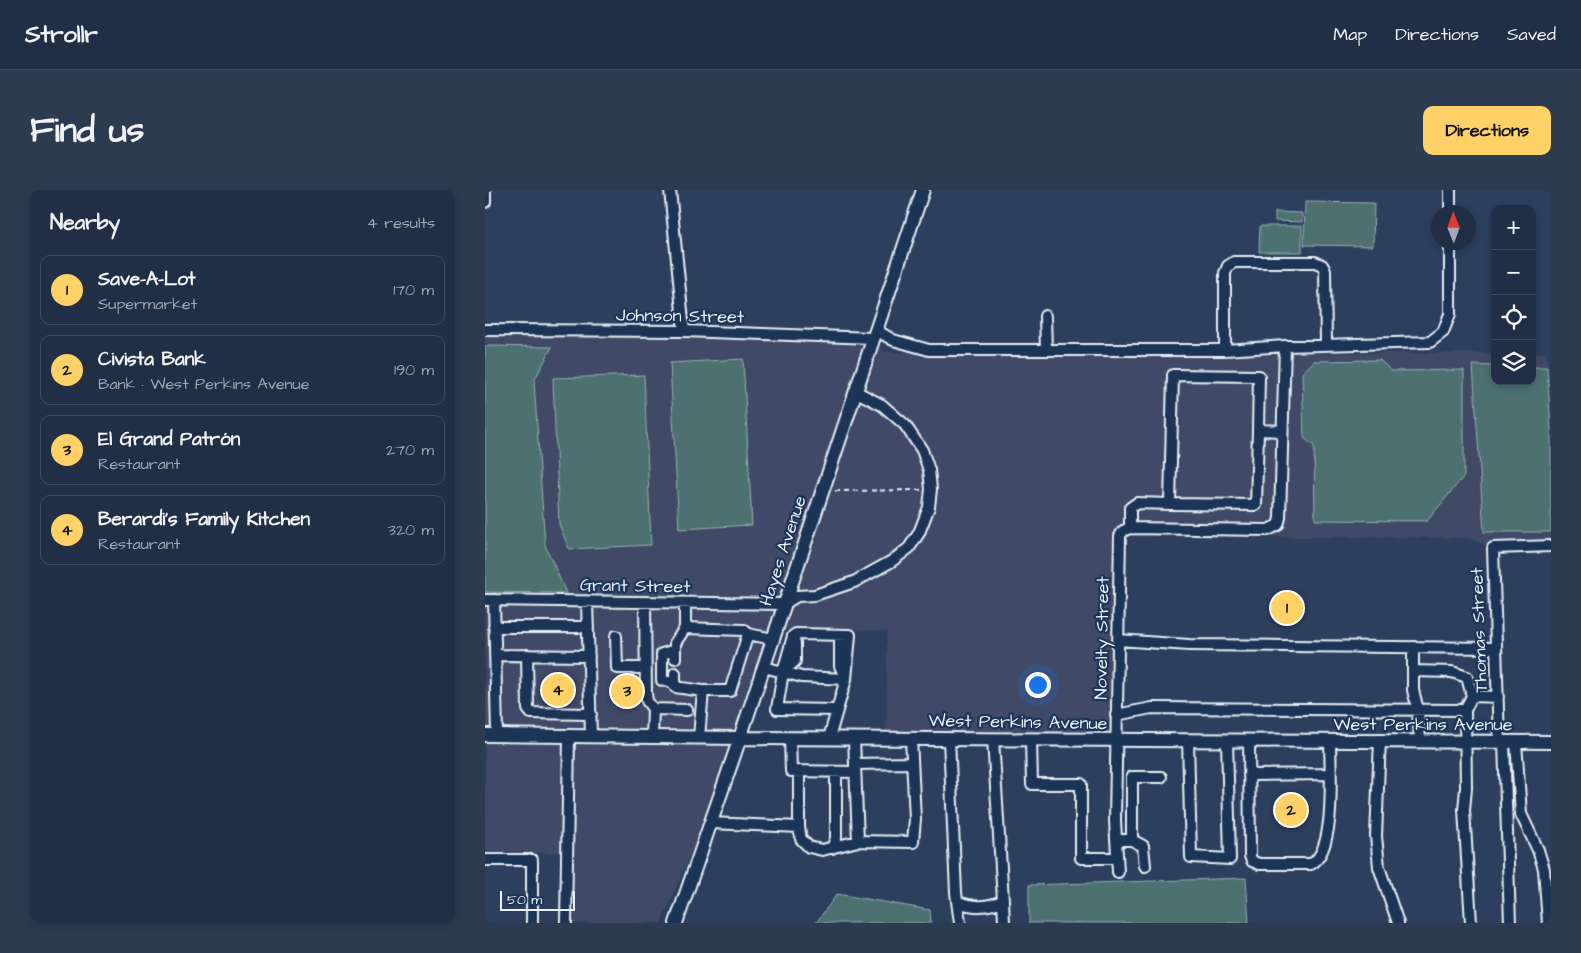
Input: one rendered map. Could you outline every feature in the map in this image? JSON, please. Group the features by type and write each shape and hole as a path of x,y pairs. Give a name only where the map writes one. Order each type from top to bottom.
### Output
{"main road":[{"name":"Hayes Avenue","path":"676,923 764,667 923,190"},
{"name":"West Perkins Avenue","path":"491,735 1551,742"}],"street":[{"path":"485,190 485,202"},
{"path":"670,190 684,331"},
{"path":"1450,190 1450,205"},
{"path":"875,334 929,350 1225,350 1326,344 1430,342 1443,332 1450,314 1450,250"},
{"path":"1225,350 1225,273 1228,266 1234,262 1315,262 1322,265 1325,270 1326,344"},
{"path":"1045,316 1046,350"},
{"name":"Johnson Street","path":"485,330 875,334"},
{"path":"1170,504 1173,375 1259,376 1256,506 1170,504 1137,503 1130,508 1130,528 1268,530 1278,525 1280,518 1281,431 1285,346"},
{"name":"Grant Street","path":"489,600 784,604 797,596 815,596 854,582 909,548 919,533 929,507 931,489 929,470 922,450 905,425 882,405 855,391"},
{"path":"1258,430 1281,431"},
{"name":"Novelty Street","path":"1117,872 1115,801 1120,536 1123,531 1130,528"},
{"name":"Thomas Street","path":"1506,742 1497,697 1493,548 1551,546"},
{"path":"489,600 495,627 491,735"},
{"path":"587,602 591,736"},
{"path":"645,603 645,668 647,701 653,709 652,737"},
{"path":"685,603 685,628 675,643 675,654 662,654 663,680 675,678 675,687 703,691 730,691 748,634"},
{"path":"495,627 587,627"},
{"path":"685,628 744,630 748,634 773,639"},
{"path":"829,738 846,679 849,635 796,634 793,636 783,672 777,710 836,710"},
{"path":"616,636 617,668 645,668"},
{"path":"1118,640 1189,645 1496,648"},
{"path":"1413,647 1413,690 1418,710 1420,741"},
{"path":"495,655 589,656"},
{"path":"527,655 527,709 531,713 591,714"},
{"path":"764,667 802,677 846,679"},
{"path":"1413,671 1452,672 1467,676 1471,696 1465,710 1466,788 1464,810 1471,923"},
{"path":"699,737 703,691"},
{"path":"1471,696 1497,697"},
{"path":"1116,715 1152,708 1465,710"},
{"path":"653,709 687,710"},
{"path":"566,923 569,736"},
{"path":"790,738 791,771 836,772 855,768 912,763"},
{"path":"854,738 857,841"},
{"path":"799,771 799,827 801,840 809,847 822,850 857,841 913,842 915,819 911,738"},
{"path":"949,739 957,901 960,923"},
{"path":"993,739 1004,923"},
{"path":"1031,740 1032,784 1081,784 1081,858 1117,858"},
{"path":"1189,740 1191,857 1230,858 1227,740"},
{"path":"1249,740 1252,861 1259,864 1311,864 1317,861 1326,840 1330,818 1329,740"},
{"path":"1380,740 1377,836 1379,867 1398,923"},
{"path":"1506,742 1510,923"},
{"path":"1506,742 1521,814 1544,868 1548,923"},
{"path":"832,848 836,838 836,772"},
{"path":"1249,775 1330,774"},
{"path":"1132,840 1132,777 1161,777"},
{"path":"1115,801 1132,801"},
{"path":"711,823 799,827"},
{"path":"1116,840 1132,840 1143,846 1145,866"},
{"path":"485,860 532,860 532,923"},
{"path":"957,901 968,906 995,905 1003,900"}],"path":[{"path":"832,491 931,489"}],"shaded area":[{"path":"485,330 873,338 884,352 1491,353 1491,385 1536,385 1536,353 1547,353 1551,414 1551,546 1493,548 1468,538 1121,536 1116,740 886,738 887,631 776,630 740,738 661,923 559,923 560,853 485,852"}],"green space":[{"path":"1305,202 1374,203 1373,246 1304,245"},
{"path":"1275,212 1302,213 1302,222 1275,221"},
{"path":"1260,226 1302,226 1302,252 1259,252"},
{"path":"485,346 552,347 534,381 545,545 566,593 485,592"},
{"path":"743,359 752,525 679,529 670,363"},
{"path":"1380,360 1391,371 1464,370 1464,476 1427,521 1315,520 1314,446 1304,438 1302,373 1314,361"},
{"path":"1473,365 1491,366 1491,385 1536,385 1536,367 1547,367 1551,432 1551,532 1484,532"},
{"path":"644,375 651,545 569,549 559,524 553,378"},
{"path":"1246,878 1249,923 1029,923 1029,885"},
{"path":"837,894 930,910 931,923 816,923"}],"place":[{"name":"Save-A-Lot","path":"1287,608"},
{"name":"Berardi's Family Kitchen","path":"558,690"},
{"name":"El Grand Patrón","path":"627,691"},
{"name":"Civista Bank","path":"1291,810"}]}
